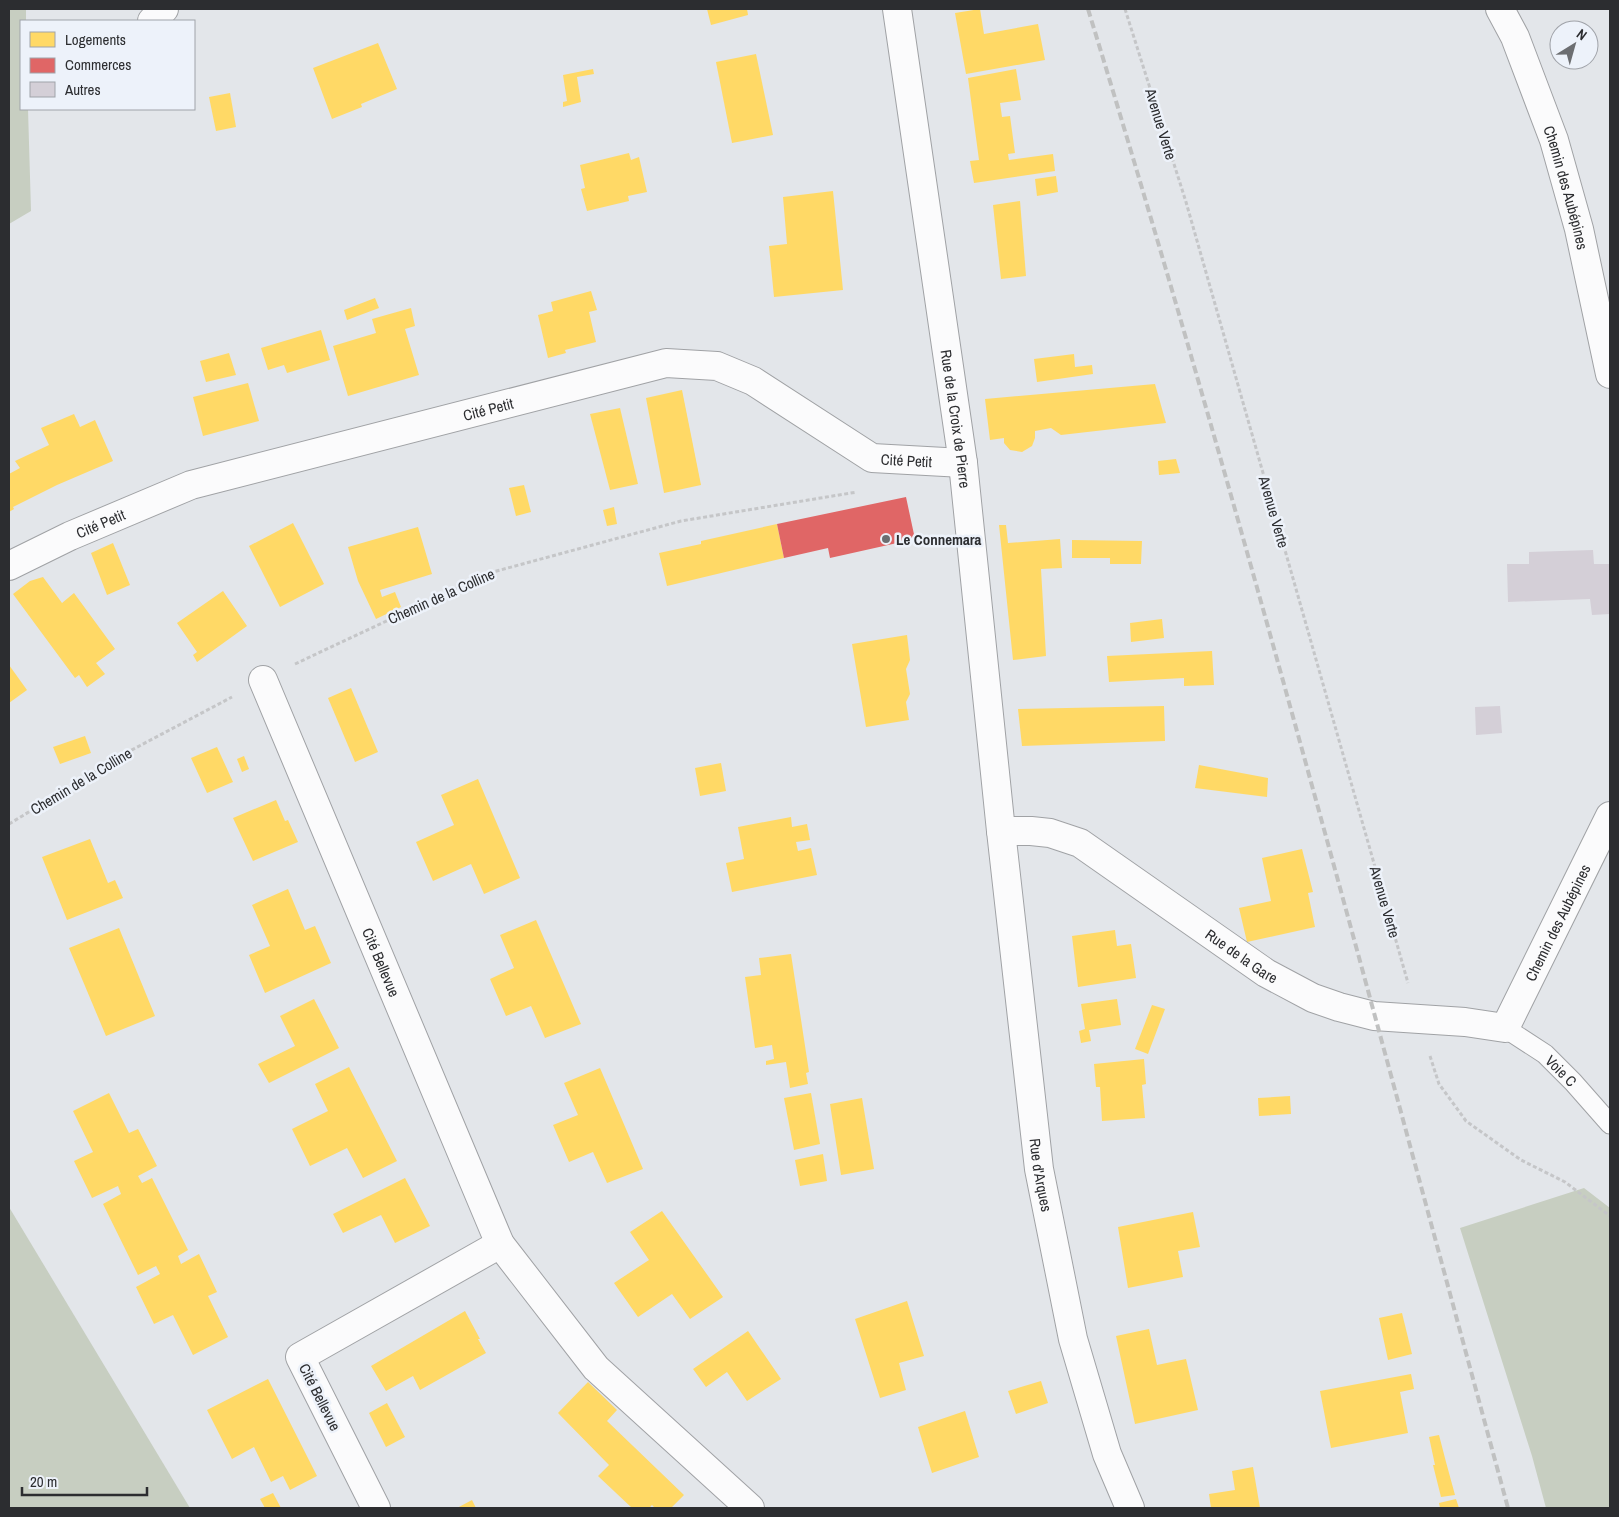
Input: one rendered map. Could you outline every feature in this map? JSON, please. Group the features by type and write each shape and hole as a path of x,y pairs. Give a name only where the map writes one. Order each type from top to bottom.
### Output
{"street":[{"path":"153,20 164,9"},
{"name":"Rue de la Croix de Pierre","path":"897,9 963,463 1001,831"},
{"name":"Chemin des Aubépines","path":"1500,9 1515,37 1554,140 1579,230 1610,374"},
{"name":"Cité Petit","path":"9,566 70,536 190,486 666,363 716,366 752,381 872,458 963,463"},
{"name":"Cité Bellevue","path":"264,680 500,1244 596,1368 750,1508"},
{"name":"Chemin des Aubépines","path":"1505,1028 1610,816"},
{"name":"Rue de la Gare","path":"1001,831 1050,833 1080,843 1266,974 1313,998 1340,1008 1374,1016 1465,1022 1505,1028"},
{"name":"Rue d'Arques","path":"1001,831 1039,1169 1074,1339 1108,1454 1130,1508"},
{"name":"Cité Bellevue","path":"376,1508 300,1357 500,1244"}],"lane":[{"name":"Voie C","path":"1505,1028 1545,1054 1574,1082 1610,1124"}],"path":[{"name":"Avenue Verte","path":"1125,9 1186,202 1418,1018 1439,1084 1466,1121 1521,1160 1565,1182 1610,1216"},
{"name":"Chemin de la Colline","path":"9,824 126,753 264,680 493,572 681,521 883,488 900,460"}],"shaded area":[{"path":"9,9 26,9 26,20 20,20 20,110 28,110 31,211 9,224"},
{"path":"1584,1188 1610,1208 1610,1508 1546,1508 1532,1456 1460,1228"},
{"path":"9,1207 190,1508 9,1508"}],"building: Logements":[{"path":"707,9 747,9 748,15 711,25"},
{"path":"980,9 984,34 1038,24 1045,60 966,74 955,13"},
{"path":"378,43 397,89 361,104 362,107 332,119 313,68"},
{"path":"756,54 773,135 732,143 716,62"},
{"path":"593,69 594,74 577,77 581,102 563,107 563,102 567,101 563,75"},
{"path":"1016,69 1021,100 1000,103 1002,117 1010,116 1015,153 1008,154 1009,160 1053,154 1055,171 974,183 970,161 979,160 968,78"},
{"path":"230,93 236,127 216,131 209,97"},
{"path":"629,153 631,160 639,157 647,192 628,196 629,201 587,211 581,189 585,188 580,165"},
{"path":"1056,176 1058,192 1037,196 1035,179"},
{"path":"833,191 843,290 774,297 769,246 787,244 783,197"},
{"path":"1020,201 1026,276 1001,279 993,205"},
{"path":"591,291 597,310 589,312 596,342 565,350 566,353 548,358 538,315 553,311 551,302"},
{"path":"375,298 379,308 347,320 344,310"},
{"path":"411,308 415,326 405,329 419,375 348,396 333,346 376,333 372,319"},
{"path":"321,330 330,360 287,373 284,365 268,370 261,348"},
{"path":"229,353 236,375 206,382 200,361"},
{"path":"1074,354 1075,367 1092,365 1093,374 1037,382 1034,359"},
{"path":"248,383 259,421 203,436 193,397"},
{"path":"1155,384 1166,423 1061,435 1051,428 1035,431 1032,446 1022,452 1010,450 1004,443 1004,438 990,440 985,399"},
{"path":"682,390 701,485 664,493 646,398"},
{"path":"620,408 638,484 610,490 590,414"},
{"path":"74,414 80,427 95,420 113,461 57,485 13,507 14,509 9,512 9,474 20,468 15,461 49,445 41,428"},
{"path":"1176,459 1180,473 1159,475 1158,461"},
{"path":"524,485 531,512 516,516 509,488"},
{"path":"614,507 617,524 607,526 603,510"},
{"path":"293,523 324,584 280,607 249,546"},
{"path":"777,524 784,558 667,586 659,553 701,544 701,541"},
{"path":"999,525 1006,525 1008,543 1060,539 1062,568 1041,569 1046,656 1013,660"},
{"path":"418,527 432,574 380,590 382,597 395,592 401,607 376,619 358,581 348,547"},
{"path":"1072,540 1142,541 1141,564 1110,564 1110,558 1072,558"},
{"path":"113,543 130,585 107,595 91,553"},
{"path":"43,577 62,603 74,593 115,649 96,663 105,674 87,687 79,675 75,678 13,594 30,581"},
{"path":"223,591 247,626 197,662 193,655 197,652 177,623"},
{"path":"1162,619 1164,638 1131,642 1130,623"},
{"path":"907,635 910,660 906,669 910,694 906,702 909,720 866,727 852,644"},
{"path":"1212,651 1214,685 1184,686 1184,678 1109,682 1107,656"},
{"path":"9,665 27,690 9,703"},
{"path":"351,688 378,752 355,762 328,698"},
{"path":"1164,706 1165,741 1022,746 1018,709"},
{"path":"85,736 91,753 60,764 53,747"},
{"path":"217,747 233,782 207,793 191,758"},
{"path":"244,756 249,769 242,772 237,759"},
{"path":"721,763 726,791 700,796 695,768"},
{"path":"1199,765 1268,778 1267,797 1195,788"},
{"path":"478,779 520,878 484,894 471,864 433,881 416,842 454,825 441,795"},
{"path":"276,800 285,821 288,820 298,842 253,861 233,818"},
{"path":"791,817 792,827 807,824 810,840 796,842 798,851 811,848 817,875 732,892 726,863 744,859 738,827"},
{"path":"90,839 108,883 115,880 123,898 67,920 42,857"},
{"path":"1302,849 1313,892 1308,893 1315,927 1247,942 1239,908 1271,901 1262,858"},
{"path":"288,889 305,930 315,926 331,963 265,993 249,955 270,946 252,905"},
{"path":"536,920 581,1024 545,1038 531,1006 506,1016 490,979 514,968 500,935"},
{"path":"119,928 155,1016 106,1036 69,948"},
{"path":"1115,930 1117,946 1131,944 1136,978 1078,987 1072,936"},
{"path":"791,954 809,1072 806,1073 808,1084 790,1088 786,1062 766,1065 766,1061 774,1059 772,1045 755,1048 745,977 761,975 759,958"},
{"path":"314,999 339,1048 269,1083 258,1064 295,1046 280,1016"},
{"path":"1117,999 1121,1025 1089,1030 1091,1041 1081,1043 1079,1031 1085,1029 1081,1004"},
{"path":"1152,1005 1165,1009 1148,1054 1135,1049"},
{"path":"1144,1059 1146,1084 1142,1085 1145,1118 1102,1121 1100,1087 1096,1087 1094,1064"},
{"path":"349,1067 397,1161 363,1178 347,1148 310,1166 292,1129 328,1111 315,1084"},
{"path":"600,1068 643,1169 607,1183 593,1152 569,1162 553,1125 578,1115 564,1083"},
{"path":"109,1093 129,1133 138,1129 157,1166 138,1176 142,1183 152,1178 188,1250 178,1256 181,1264 199,1254 217,1292 208,1296 228,1337 193,1355 173,1315 154,1324 136,1287 160,1274 156,1266 138,1275 103,1204 121,1194 118,1186 92,1198 74,1161 93,1152 73,1111"},
{"path":"811,1093 820,1144 794,1150 784,1098"},
{"path":"1290,1096 1291,1114 1259,1116 1258,1098"},
{"path":"862,1098 874,1169 841,1175 830,1104"},
{"path":"823,1154 827,1181 800,1186 795,1160"},
{"path":"405,1178 430,1226 395,1243 381,1215 343,1233 333,1214"},
{"path":"662,1211 723,1297 690,1319 672,1294 638,1317 614,1283 649,1260 630,1232"},
{"path":"1193,1212 1200,1247 1178,1251 1183,1277 1128,1288 1118,1227"},
{"path":"907,1301 924,1356 899,1363 906,1390 880,1398 855,1319"},
{"path":"465,1311 486,1353 420,1390 413,1376 386,1391 371,1366"},
{"path":"1402,1313 1412,1354 1388,1360 1379,1318"},
{"path":"1149,1329 1157,1365 1186,1359 1198,1410 1135,1424 1116,1336"},
{"path":"748,1331 781,1379 747,1401 727,1372 706,1387 693,1369"},
{"path":"1411,1374 1414,1389 1400,1392 1408,1433 1331,1448 1320,1391"},
{"path":"268,1379 317,1476 290,1490 283,1476 271,1482 254,1447 232,1459 207,1410"},
{"path":"1041,1381 1048,1403 1016,1414 1008,1391"},
{"path":"588,1382 617,1410 607,1421 684,1495 671,1508 655,1508 652,1505 649,1508 632,1508 598,1476 609,1465 558,1413"},
{"path":"387,1403 405,1437 386,1447 369,1413"},
{"path":"965,1411 979,1457 932,1473 918,1427"},
{"path":"1439,1435 1455,1495 1441,1497 1433,1465 1435,1465 1429,1437"},
{"path":"1253,1467 1260,1508 1211,1508 1209,1494 1235,1490 1232,1471"},
{"path":"273,1493 281,1508 265,1508 260,1499"},
{"path":"1456,1499 1459,1508 1440,1508 1439,1503"},
{"path":"472,1500 476,1508 457,1508"}],"building: Commerces":[{"path":"906,497 915,539 830,558 828,548 784,558 777,524"}],"building: Autres":[{"path":"1593,550 1594,564 1610,564 1610,614 1592,615 1590,599 1508,602 1507,564 1529,564 1529,552"},
{"path":"1500,706 1502,733 1476,735 1475,707"}],"railway":[{"path":"1088,9 1199,382 1252,569 1508,1508"}],"place":[{"name":"Le Connemara","path":"886,539"}]}
